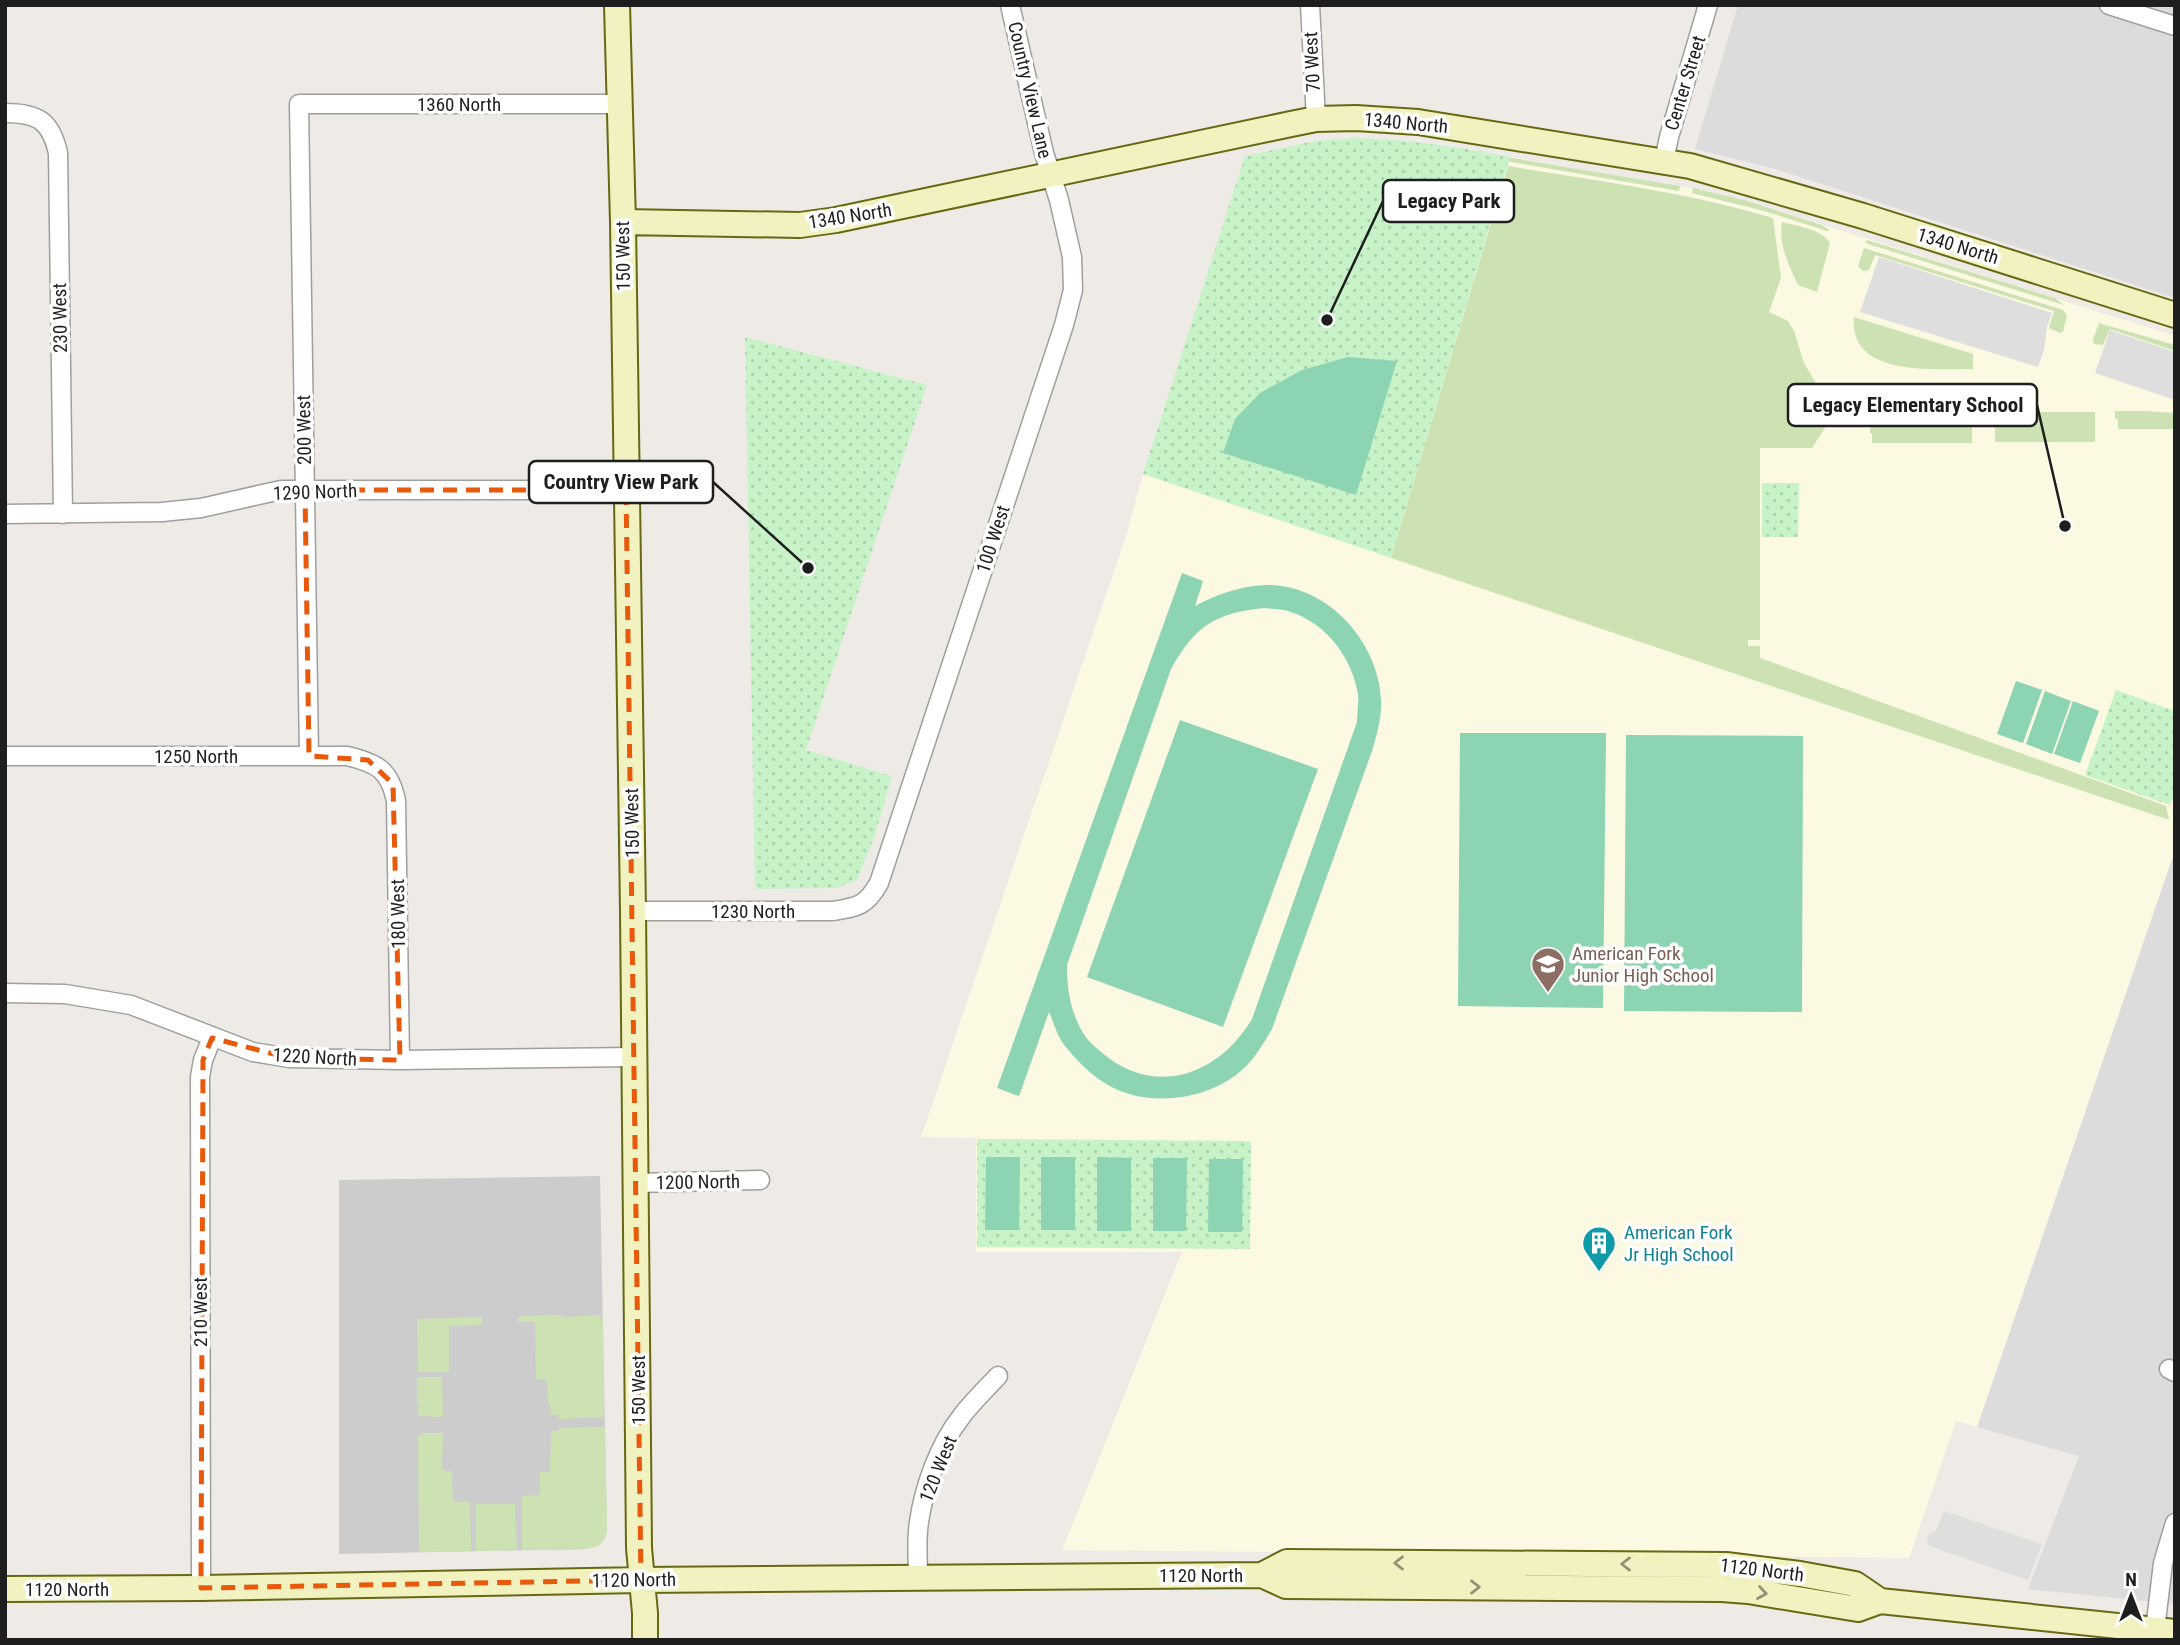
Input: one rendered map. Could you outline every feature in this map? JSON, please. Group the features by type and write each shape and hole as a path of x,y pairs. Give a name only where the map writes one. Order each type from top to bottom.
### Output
{"street":[{"name":"150 West","path":"617,5 623,222 633,911 639,1548 645,1640"},
{"name":"Country View Lane","path":"1010,5 1051,176"},
{"name":"70 West","path":"1310,5 1316,119"},
{"name":"Center Street","path":"1664,161 1708,5"},
{"path":"2109,5 2175,26"},
{"name":"1360 North","path":"299,104 618,104"},
{"name":"200 West","path":"299,104 309,756"},
{"name":"230 West","path":"5,113 31,115 47,124 58,153 63,514"},
{"name":"1340 North","path":"623,222 800,225 882,212 1316,119 1356,118 1418,122 1664,161 1772,188 2175,315"},
{"name":"100 West","path":"871,898 885,869 1064,325 1073,290 1072,257 1051,176"},
{"name":"1290 North","path":"5,514 162,512 201,508 281,490 626,490"},
{"name":"1250 North","path":"5,756 347,756 368,761 384,771"},
{"name":"180 West","path":"384,771 393,784 396,801 400,1060"},
{"name":"1230 North","path":"633,911 833,911 856,907 871,898"},
{"name":"1220 North","path":"5,993 65,994 131,1005 253,1052 289,1058 400,1060 635,1057"},
{"name":"210 West","path":"201,1588 200,1077 202,1060 212,1038"},
{"name":"1200 North","path":"636,1183 760,1180"},
{"name":"120 West","path":"918,1577 918,1525 933,1472 961,1417 998,1376"},
{"path":"2165,1631 2163,1563 2175,1523"},
{"name":"1120 North","path":"5,1589 1262,1575 1287,1562 1726,1565 1855,1584 1881,1601 2165,1631"}],"highlighted area":[{"path":"305,490 626,490 641,1580 201,1588 203,1060 212,1038 289,1058 400,1060 393,784 368,760 309,756"}],"shaded area":[{"path":"1738,5 2175,5 2175,298 1775,169 1695,149"},
{"name":"American Fork Junior High School","path":"1510,157 1744,200 2175,336 2175,850 1977,1427 1956,1421 1909,1558 1062,1550 1182,1252 976,1252 976,1138 921,1137 1126,536 1143,474 1391,557"},
{"path":"1879,257 2052,313 2038,367 1860,312"},
{"path":"2110,330 2175,352 2175,400 2095,373"},
{"path":"2175,850 2175,1604 2028,1589 2079,1456 1977,1427"},
{"path":"600,1176 607,1531 602,1542 584,1549 339,1554 339,1180"},
{"path":"1944,1511 2042,1544 2028,1580 1929,1546 1929,1534 1936,1531"}],"green space":[{"path":"1353,138 1432,144 1510,157 1391,558 1143,474 1245,156 1314,141"},
{"path":"1417,142 1680,186 1679,191 1476,156"},
{"path":"1508,166 1675,194 1773,218 1781,278 1769,312 1788,321 1794,331 1804,363 1824,397 1832,417 1812,448 1760,448 1760,640 1748,640 1748,646 1760,646 1760,658 2166,806 2169,820 1391,558"},
{"path":"1693,188 1744,200 1830,230 1692,193"},
{"path":"1782,222 1815,231 1830,243 1817,292 1798,285 1783,247"},
{"path":"1867,240 2055,298 2064,305 1868,244 1865,242"},
{"path":"1864,248 2063,310 2067,315 2063,332 2049,328 2054,311 1875,255 1869,270 1863,271 1858,266"},
{"path":"1854,317 1973,354 1973,369 1917,368 1897,366 1879,360 1865,350 1856,336"},
{"path":"2099,323 2175,345 2175,351 2110,329 2103,345 2094,344 2093,339"},
{"path":"745,337 927,385 806,750 892,776 875,835 857,880 836,888 755,889"},
{"path":"1348,357 1397,361 1356,495 1223,453 1235,419 1260,393 1302,370"},
{"path":"1871,403 1924,412 1972,412 1972,443 1872,443"},
{"path":"2115,411 2175,413 2175,429 2118,429"},
{"path":"1991,412 2095,412 2095,442 1995,442 1995,426 1991,426"},
{"path":"1762,483 1799,483 1798,537 1762,537"},
{"path":"1182,573 1203,581 1195,606 1229,591 1266,585 1288,587 1309,594 1328,605 1359,637 1370,657 1378,677 1380,719 1372,751 1272,1029 1260,1048 1236,1075 1207,1091 1174,1098 1139,1096 1108,1085 1085,1068 1062,1042 1049,1012 1019,1096 997,1088","holes":["1264,608 1288,611 1304,617 1336,644 1355,681 1358,697 1357,722 1252,1019 1225,1052 1208,1064 1190,1072 1150,1076 1130,1070 1110,1059 1085,1037 1072,1008 1067,965 1171,669 1189,642 1208,624 1232,614"]},
{"path":"2016,681 2042,690 2023,743 1997,734"},
{"path":"2116,690 2175,711 2175,793 2170,805 2085,775"},
{"path":"2045,691 2071,701 2052,754 2026,744"},
{"path":"2073,701 2099,711 2080,763 2054,754"},
{"path":"1180,720 1318,769 1223,1027 1087,977"},
{"path":"1460,733 1606,733 1603,1008 1458,1006"},
{"path":"1626,735 1803,736 1802,1012 1624,1011"},
{"path":"977,1139 1251,1141 1250,1249 977,1247"},
{"path":"986,1157 1020,1157 1019,1230 985,1230"},
{"path":"1041,1157 1075,1157 1075,1230 1041,1230"},
{"path":"1097,1157 1131,1158 1131,1231 1097,1231"},
{"path":"1153,1158 1187,1158 1186,1231 1153,1231"},
{"path":"1209,1159 1243,1159 1242,1232 1208,1232"},
{"path":"598,1315 603,1321 604,1417 560,1419 557,1415 551,1415 547,1380 536,1379 535,1322 517,1320 521,1316"},
{"path":"482,1317 482,1325 449,1326 449,1372 418,1372 417,1319"},
{"path":"419,1377 442,1377 443,1417 419,1416"},
{"path":"560,1428 605,1428 607,1525 603,1541 599,1545 584,1549 522,1550 522,1496 540,1495 540,1472 550,1472 551,1431"},
{"path":"422,1433 443,1433 442,1468 452,1471 453,1502 470,1502 471,1551 419,1552 418,1437"},
{"path":"476,1504 515,1504 517,1550 476,1551"}],"place":[{"name":"Legacy Park","path":"1327,320"},
{"name":"Legacy Elementary School","path":"2065,526"},
{"name":"Country View Park","path":"808,568"},
{"name":"American Fork Junior High School","path":"1548,994"},
{"name":"American Fork Jr High School","path":"1599,1273"}]}
